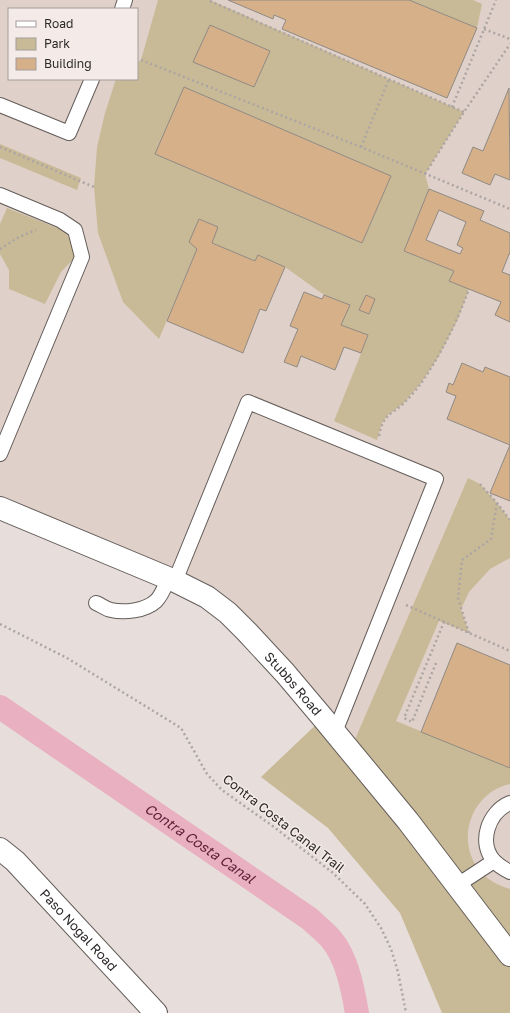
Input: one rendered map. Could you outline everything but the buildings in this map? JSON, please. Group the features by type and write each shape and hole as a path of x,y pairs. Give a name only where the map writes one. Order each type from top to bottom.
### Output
{"street":[{"name":"Stubbs Road","path":"0,508 171,580 207,597 228,613 285,673 335,732 408,821 510,955"},
{"name":"Paso Nogal Road","path":"0,849 15,861 156,1013"}],"lane":[{"path":"0,105 69,133 92,80"},
{"path":"0,195 60,220 75,230 82,257 0,454"},
{"path":"96,603 111,610 126,611 144,608 155,601 163,591 171,580 248,402 436,479 335,732"},
{"path":"510,803 495,813 488,825 486,836 488,849 494,861 501,868 510,872"},
{"path":"456,886 494,861"}],"path":[{"path":"209,0 464,112"},
{"path":"452,107 496,0"},
{"path":"484,28 510,39"},
{"path":"424,174 510,44"},
{"path":"141,60 361,147 510,209"},
{"path":"361,147 389,79"},
{"path":"0,147 94,187"},
{"path":"0,249 19,237 60,220"},
{"path":"378,440 382,423 388,415 404,403 421,383 439,356 458,319 469,289"},
{"path":"480,484 510,520"},
{"path":"469,633 458,598 462,560 491,539 497,503"},
{"path":"413,608 510,651"},
{"path":"436,663 412,722 404,718 444,622"},
{"name":"Contra Costa Canal Trail","path":"0,624 67,658 181,728 207,774 222,790 274,827 333,873 365,904 382,928 391,949 398,972 406,1013"}],"shaded area":[{"path":"0,0 510,0 510,956 228,613 0,509"}],"green space":[{"path":"158,0 210,0 464,112 425,174 429,189 404,251 454,271 449,281 469,289 458,319 439,356 421,383 404,403 388,415 382,423 377,440 334,421 368,336 341,325 349,305 324,295 285,267 258,255 255,261 212,243 218,227 199,219 189,242 197,249 159,339 123,302 98,233 94,187 97,147 105,113 116,80 138,80 138,62 141,60","holes":["210,25 270,51 254,87 194,62","184,87 391,176 362,243 155,154","366,295 375,299 369,314 359,310"]},
{"path":"409,0 473,0 482,4 477,28"},
{"path":"0,144 81,178 77,190 0,158"},
{"path":"7,208 65,231 78,254 61,272 45,304 9,289 9,270 0,254 0,224"},
{"path":"468,478 480,484 510,520 510,558 490,569 469,592 461,609 469,633 439,621 396,721 510,768 510,784 497,789 486,796 478,806 468,829 468,842 471,855 480,871 500,886 510,889 510,1013 442,1013 400,913 328,828 261,777 323,718 350,751"}],"waterway":[{"name":"Contra Costa Canal","path":"0,707 310,919 337,946 345,964 354,994 357,1013"}]}
